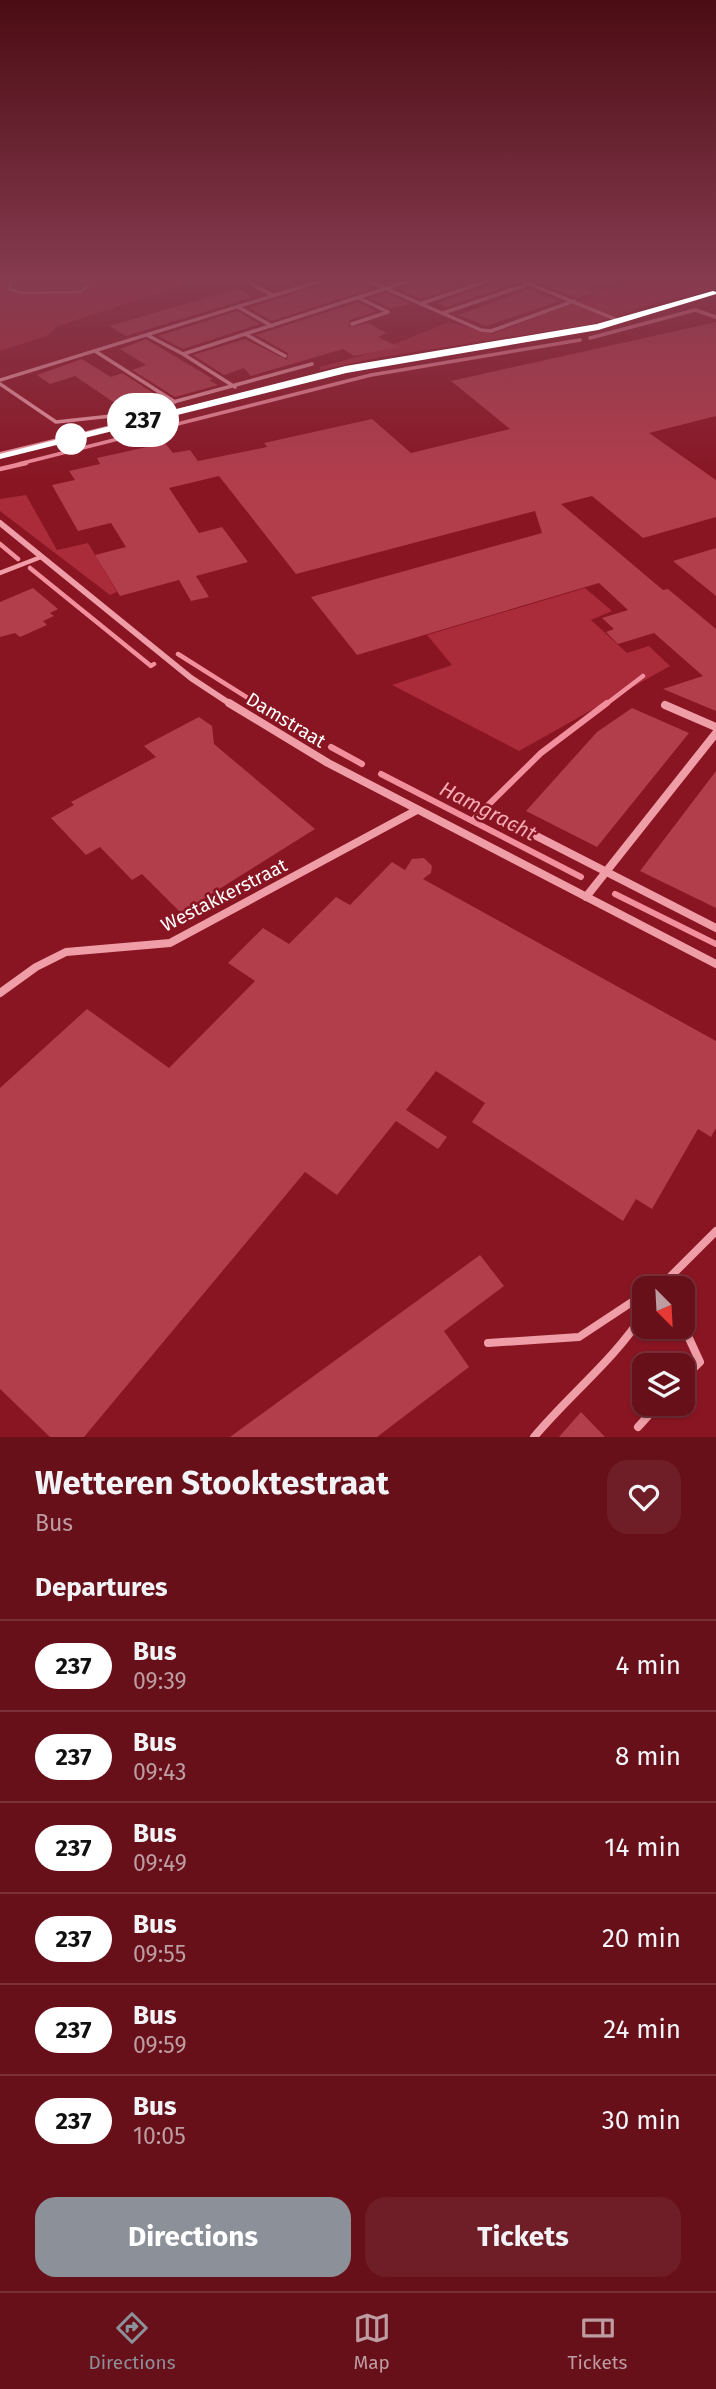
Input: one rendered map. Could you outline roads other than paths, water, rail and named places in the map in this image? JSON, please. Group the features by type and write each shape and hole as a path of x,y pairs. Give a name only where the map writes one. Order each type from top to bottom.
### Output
{"street":[{"path":"0,455 346,370 474,347"},
{"name":"Damstraat","path":"0,523 191,678 328,764 716,964"},
{"path":"665,705 716,727"},
{"path":"586,897 716,733"},
{"name":"Westakkerstraat","path":"0,993 47,960 74,950 153,948 170,943 417,810"},
{"path":"511,823 716,928"}],"lane":[{"path":"0,382 107,347"},
{"path":"170,347 235,387"},
{"path":"183,354 205,347"},
{"path":"269,347 285,356"},
{"path":"94,351 175,402"},
{"path":"155,407 312,364"},
{"path":"0,382 55,422 130,414"},
{"path":"0,573 41,557"},
{"path":"673,1276 716,1231"},
{"path":"488,1343 579,1337 632,1302"},
{"path":"534,1437 567,1398 632,1333"},
{"path":"689,1339 700,1362 695,1367"},
{"path":"638,1427 648,1416"}],"waterway":[{"path":"19,464 371,375 538,347"},
{"path":"0,469 26,463"},
{"name":"Hamgracht","path":"0,544 18,559"},
{"name":"Hamgracht","path":"30,568 151,666 154,664"},
{"name":"Hamgracht","path":"178,654 259,705"},
{"path":"605,705 643,676"},
{"name":"Hamgracht","path":"256,703 308,736"},
{"path":"472,821 541,753 607,703"},
{"name":"Hamgracht","path":"331,747 362,764"},
{"name":"Hamgracht","path":"381,774 472,821"},
{"name":"Hamgracht","path":"472,821 581,877"},
{"name":"Hamgracht","path":"615,894 716,944"}]}
